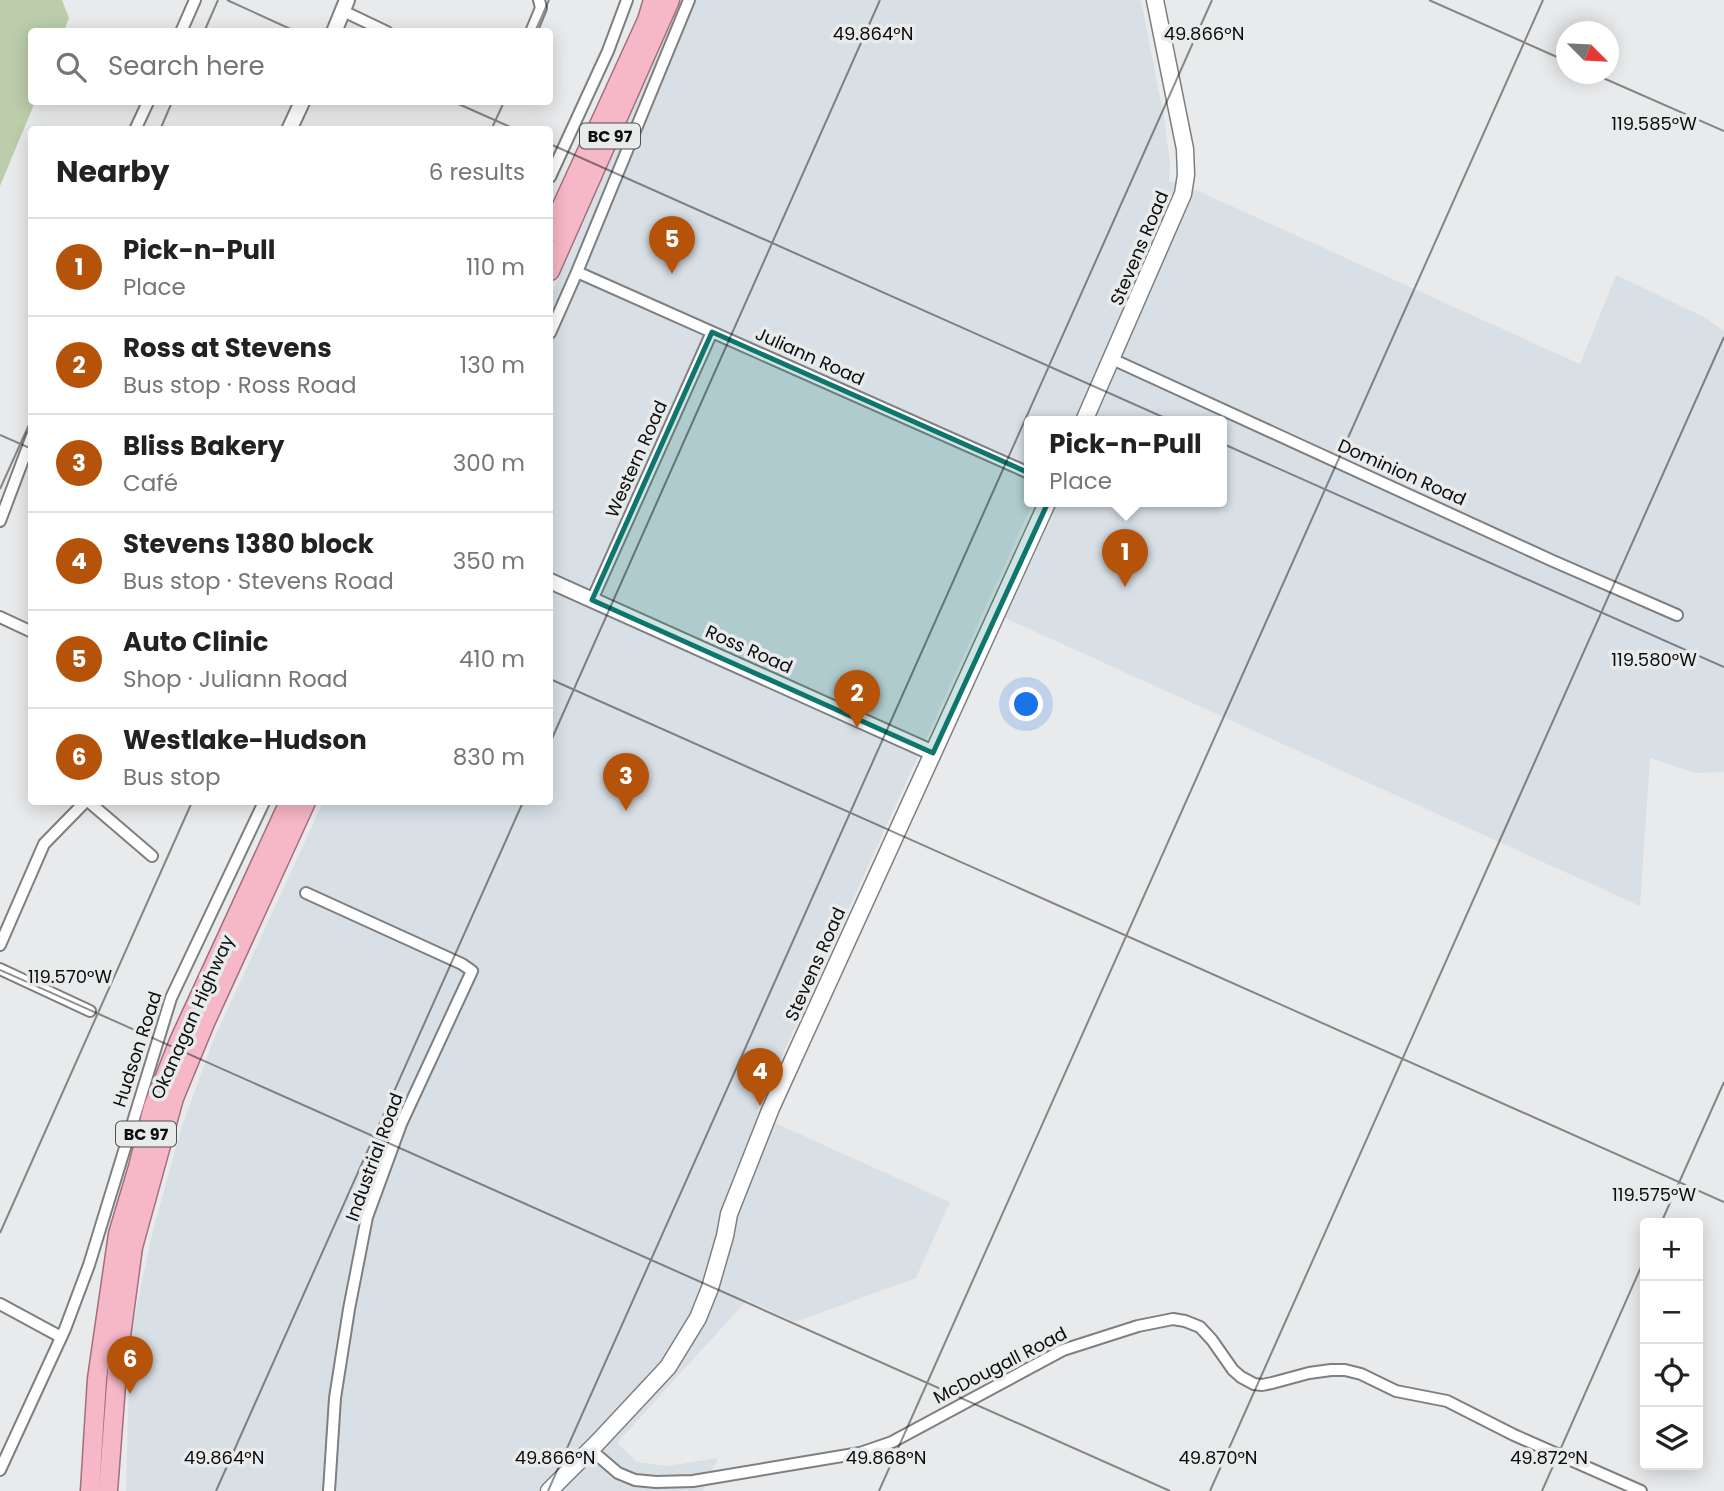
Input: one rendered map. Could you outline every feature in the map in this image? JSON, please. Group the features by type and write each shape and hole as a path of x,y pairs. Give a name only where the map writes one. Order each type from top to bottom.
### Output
{"highway":[{"name":"BC 97","path":"553,225 647,20 653,0"},
{"name":"BC 97","path":"553,264 670,0"},
{"name":"Okanagan Highway","path":"90,1491 97,1379 118,1234 153,1107 179,1041 288,805"},
{"name":"Okanagan Highway","path":"108,1491 118,1358 133,1247 174,1098 205,1023 305,805"}],"main road":[{"name":"Stevens Road","path":"1086,416 1184,194 1185,149 1155,0"},
{"name":"Stevens Road","path":"549,1491 668,1367 698,1318 710,1288 729,1214 771,1108 1045,507"}],"street":[{"path":"183,28 195,0"},
{"path":"533,28 541,8 539,0"},
{"path":"553,170 608,51 627,0"},
{"path":"553,327 689,0"},
{"path":"336,28 345,5 381,28"},
{"path":"137,126 147,105"},
{"path":"291,126 301,105"},
{"name":"Juliann Road","path":"577,272 1024,471"},
{"name":"Western Road","path":"592,600 712,332"},
{"name":"Dominion Road","path":"1112,359 1677,615"},
{"path":"0,521 28,447"},
{"name":"Ross Road","path":"553,583 933,752"},
{"path":"0,617 28,630"},
{"path":"0,945 44,844 84,805"},
{"path":"91,805 152,856"},
{"name":"Hudson Road","path":"0,1470 61,1338 89,1265 171,998 263,805"},
{"name":"Industrial Road","path":"306,893 472,971 401,1124 367,1217 335,1398 329,1491"},
{"path":"0,969 90,1011"},
{"path":"0,1304 61,1338"},
{"name":"McDougall Road","path":"590,1449 618,1473 635,1480 656,1482 693,1481 860,1453 892,1442 1063,1350 1138,1326 1172,1319 1200,1327 1233,1370 1247,1381 1262,1385 1331,1370 1361,1374 1396,1391 1447,1401 1514,1435 1641,1491"}],"highlighted area":[{"path":"712,332 1056,485 933,753 592,600"}],"shaded area":[{"path":"681,0 1141,0 1165,123 1170,164 1169,181 1198,191 1580,364 1616,275 1706,318 1724,331 1724,772 1695,773 1650,758 1640,906 1005,618 1053,515 1036,507 1227,507 1227,416 1024,416 1024,507 1031,507 757,1111 775,1123 950,1202 916,1278 795,1322 747,1300 617,1443 637,1462 668,1466 718,1458 703,1491 126,1491 130,1337 153,1230 182,1126 213,1041 322,805 553,805 553,291"}],"green space":[{"path":"0,0 62,0 69,18 65,28 28,28 28,105 34,105 0,186"}],"place":[{"name":"Auto Clinic","path":"672,274"},
{"name":"Pick-n-Pull","path":"1125,587"},
{"name":"Ross at Stevens","path":"857,728"},
{"name":"Bliss Bakery","path":"626,811"},
{"name":"Stevens 1380 block","path":"760,1106"},
{"name":"Westlake-Hudson","path":"130,1394"}]}
